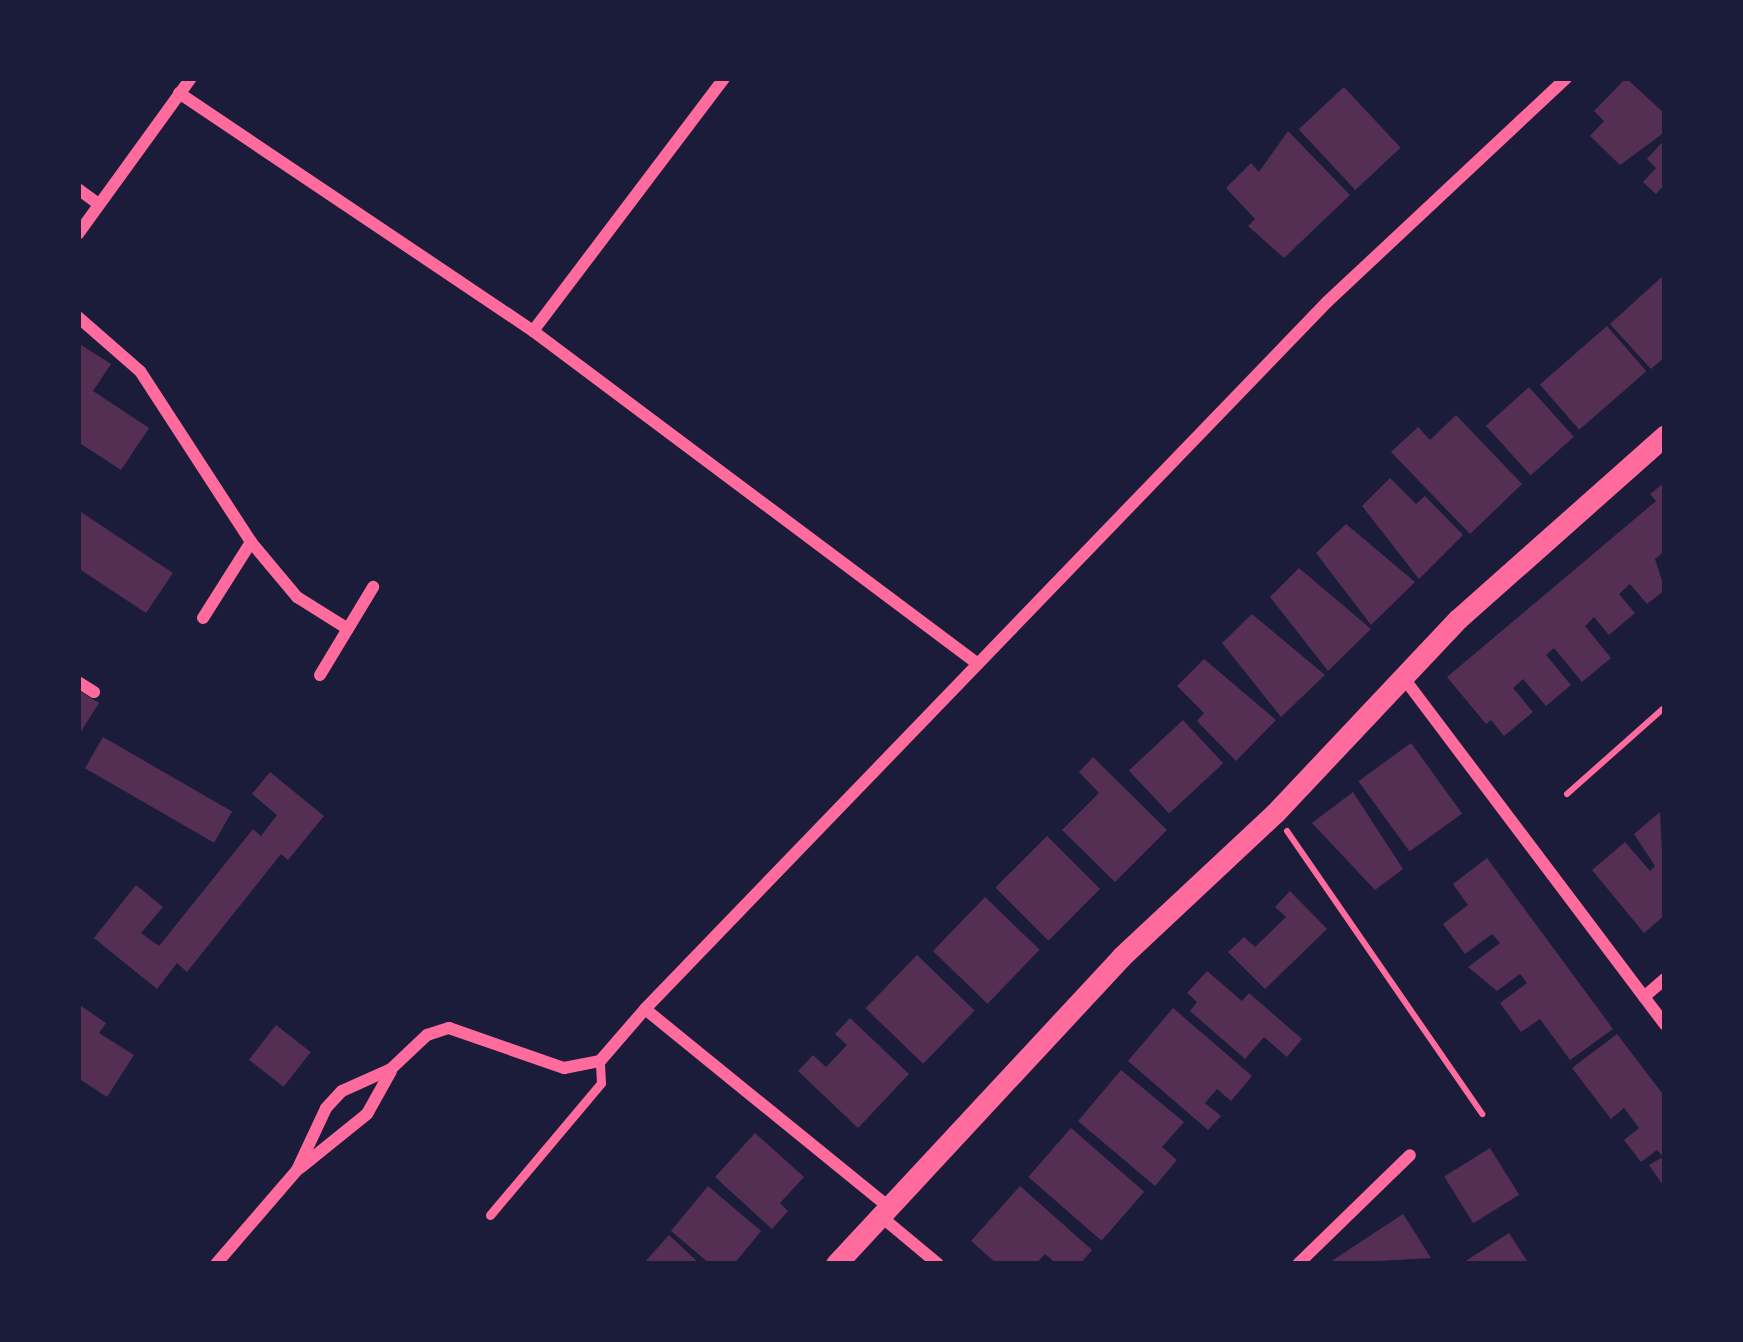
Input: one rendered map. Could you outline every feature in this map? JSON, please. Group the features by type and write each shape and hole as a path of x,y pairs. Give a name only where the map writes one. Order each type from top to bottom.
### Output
{"street":[{"path":"78,234 191,78"},
{"path":"533,331 724,78"},
{"path":"216,1264 297,1170 367,1114 391,1070 427,1035 448,1028 564,1068 601,1061 974,661 1327,302 1566,78"},
{"path":"179,93 533,331 974,661"},
{"path":"78,189 99,204"},
{"path":"78,317 140,370 251,542 297,597 348,629"},
{"path":"836,1264 881,1209 1121,957 1275,813 1406,681 1458,619 1665,435"},
{"path":"203,618 251,542"},
{"path":"320,675 373,587"},
{"path":"1406,681 1665,1024"},
{"path":"78,682 94,692"},
{"path":"1644,997 1665,979"},
{"path":"645,1009 881,1209 938,1264"},
{"path":"297,1170 326,1108 342,1091 391,1070"},
{"path":"1298,1264 1410,1155"}],"lane":[{"path":"490,1215 601,1083 601,1061"}],"path":[{"path":"1567,794 1665,706"},
{"path":"1275,813 1482,1114"}],"building":[{"path":"1626,78 1665,114 1665,132 1620,165 1590,136 1604,121 1594,111"},
{"path":"1344,87 1401,148 1355,190 1299,129"},
{"path":"1288,131 1350,195 1284,258 1248,226 1255,219 1226,188 1251,163 1259,172"},
{"path":"1665,139 1665,184 1656,194 1643,182 1656,168 1647,159"},
{"path":"1665,274 1665,357 1651,369 1610,324"},
{"path":"1607,326 1646,371 1579,430 1540,384"},
{"path":"78,343 111,364 93,391 149,428 121,470 78,442"},
{"path":"1529,387 1574,437 1531,476 1486,426"},
{"path":"1456,415 1522,484 1470,534 1391,452 1418,427 1430,440"},
{"path":"1390,478 1416,504 1425,496 1463,535 1419,579 1362,506"},
{"path":"1665,482 1665,551 1655,559 1665,590 1647,604 1630,584 1619,594 1635,613 1609,635 1594,617 1585,626 1611,658 1582,682 1554,648 1546,655 1571,685 1546,706 1523,679 1513,688 1533,712 1504,736 1491,720 1486,724 1447,677 1656,501 1650,494"},
{"path":"78,510 173,573 146,613 78,568"},
{"path":"1346,524 1415,582 1371,625 1316,553"},
{"path":"1299,568 1371,629 1328,671 1270,597"},
{"path":"1252,614 1325,675 1281,717 1222,643"},
{"path":"1204,659 1276,720 1236,761 1197,721 1204,713 1177,686"},
{"path":"78,690 99,703 78,736"},
{"path":"1183,720 1223,763 1169,814 1129,770"},
{"path":"103,737 232,812 214,843 85,768"},
{"path":"1411,743 1462,813 1410,852 1358,781"},
{"path":"1093,757 1167,830 1115,882 1062,830 1099,793 1079,772"},
{"path":"270,772 324,816 288,860 281,854 187,972 177,963 157,989 94,938 136,885 163,907 141,933 159,946 253,829 261,836 277,815 252,794"},
{"path":"1353,792 1403,869 1375,890 1312,823"},
{"path":"1660,812 1665,915 1644,933 1592,870 1625,842 1650,871 1655,866 1634,834"},
{"path":"1047,836 1100,889 1048,941 995,888"},
{"path":"1487,858 1613,1029 1570,1060 1540,1019 1521,1032 1500,1003 1527,983 1520,974 1497,991 1468,967 1500,943 1492,934 1465,954 1443,924 1468,905 1453,884"},
{"path":"1290,891 1327,929 1265,989 1228,952 1244,937 1255,947 1286,917 1275,907"},
{"path":"985,897 1040,950 988,1004 933,951"},
{"path":"917,955 975,1011 923,1064 866,1008"},
{"path":"1207,971 1242,1001 1249,993 1302,1039 1287,1057 1264,1037 1245,1059 1190,1011 1197,1002 1187,993"},
{"path":"78,1004 106,1023 99,1033 134,1055 107,1097 78,1078"},
{"path":"1173,1008 1252,1076 1231,1101 1217,1089 1205,1103 1221,1116 1208,1130 1128,1061"},
{"path":"850,1018 909,1074 858,1128 798,1071 813,1055 826,1067 847,1045 835,1034"},
{"path":"276,1025 311,1052 284,1087 249,1060"},
{"path":"1617,1034 1665,1097 1665,1188 1649,1165 1663,1157 1657,1150 1641,1162 1624,1140 1639,1128 1624,1108 1611,1119 1572,1068"},
{"path":"1121,1070 1184,1122 1162,1147 1177,1160 1155,1186 1078,1121"},
{"path":"1071,1128 1144,1192 1102,1241 1028,1177"},
{"path":"755,1133 804,1177 780,1203 788,1211 772,1229 715,1177"},
{"path":"1490,1148 1519,1195 1473,1223 1444,1177"},
{"path":"708,1186 761,1231 734,1264 710,1264 671,1231"},
{"path":"1020,1186 1092,1250 1080,1264 1057,1264 1045,1254 1036,1264 997,1264 971,1241"},
{"path":"1403,1214 1431,1258 1327,1264"},
{"path":"1509,1233 1529,1264 1461,1264"},
{"path":"669,1235 700,1264 643,1264"}]}
